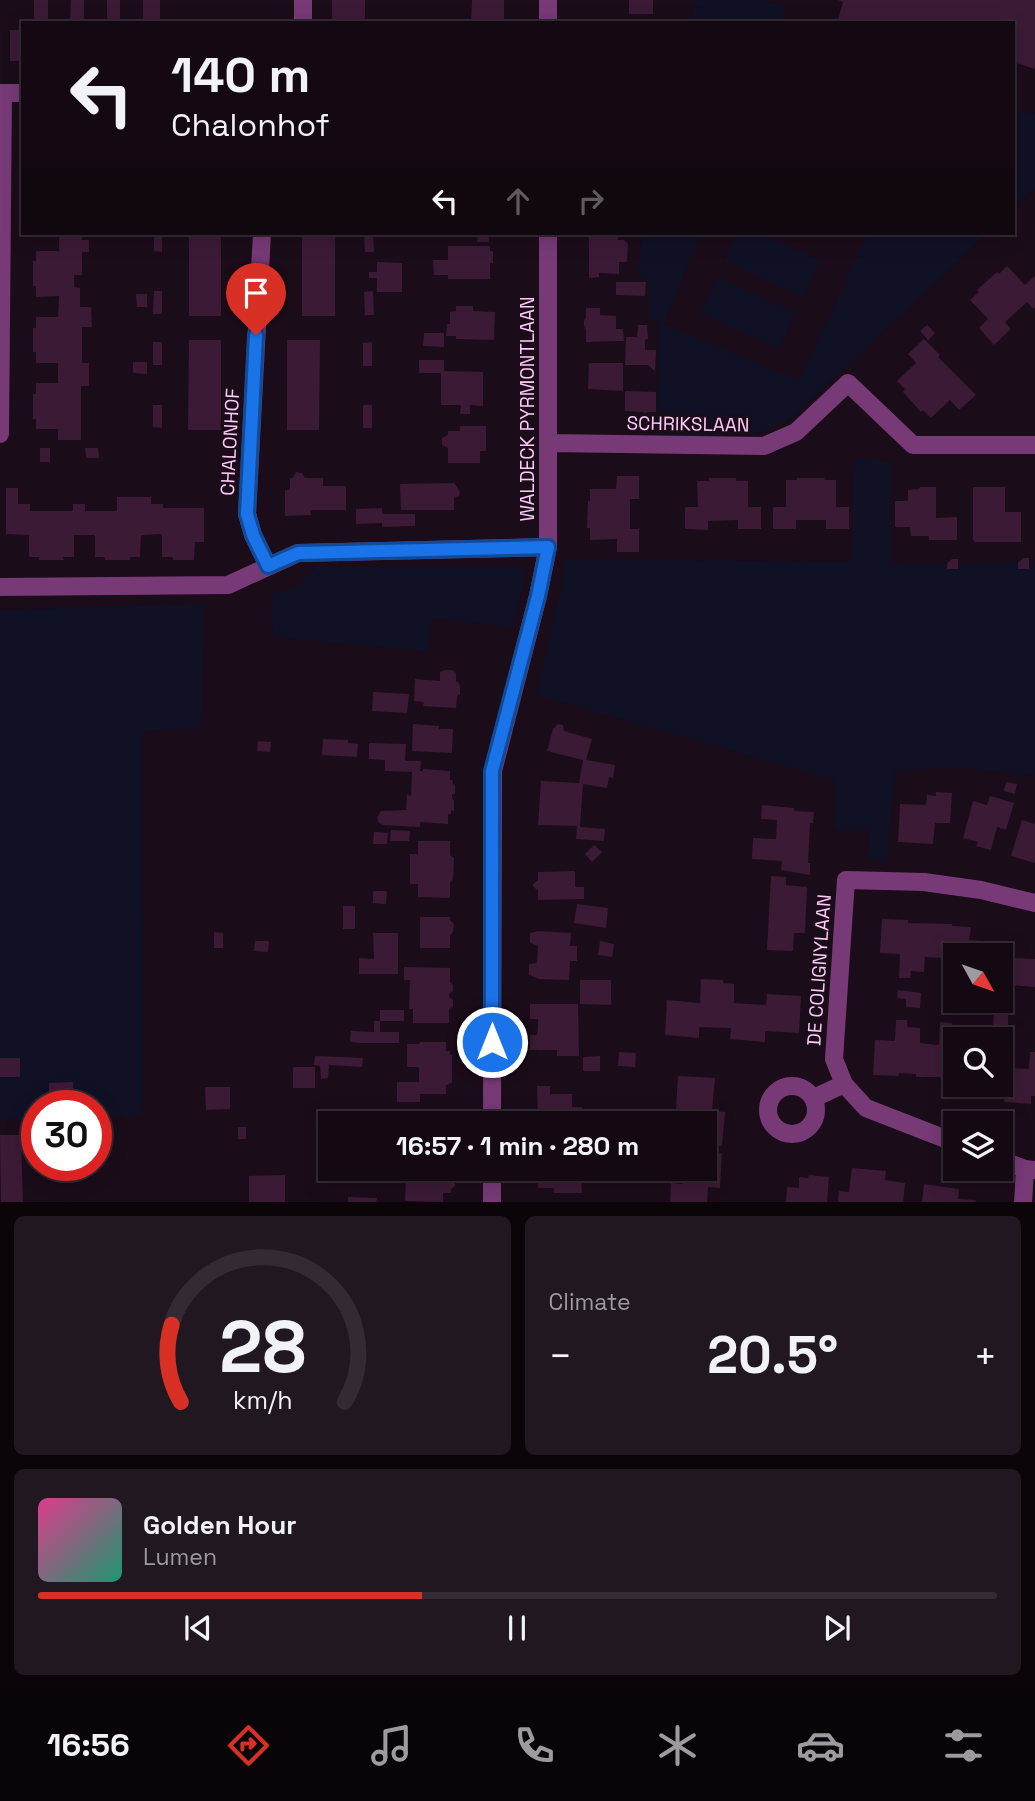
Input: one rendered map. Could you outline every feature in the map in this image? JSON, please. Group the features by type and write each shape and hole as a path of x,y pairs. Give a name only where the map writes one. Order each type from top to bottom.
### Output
{"street":[{"path":"303,0 303,21"},
{"path":"548,0 548,21"},
{"path":"0,434 2,93 21,93"},
{"name":"CHALONHOF","path":"262,235 247,514 253,535 268,566"},
{"name":"WALDECK PYRMONTLAAN","path":"492,1111 492,771 548,547 548,235"},
{"name":"SCHRIKSLAAN","path":"548,443 764,446 796,432 849,383 913,445 1035,445"},
{"path":"0,587 228,585 298,553 548,547"},
{"name":"DE COLIGNYLAAN","path":"844,1084 834,1059 845,880 925,882 981,890 1035,903"},
{"path":"814,1098 844,1084 866,1108 943,1138"},
{"path":"1013,1164 1030,1169 1023,1202"},
{"path":"492,1181 492,1202"}],"shaded area":[{"path":"697,0 761,0 785,7 782,21 690,21"},
{"path":"1016,110 1035,114 1035,188 1015,207"},
{"path":"643,235 700,235 664,324 799,381 867,235 986,235 790,419 754,435 654,438 659,322 649,317 649,281 639,277"},
{"path":"736,235 764,235 820,260 803,297 724,261"},
{"path":"717,277 796,313 779,349 700,313"},
{"path":"854,458 891,462 891,564 1035,562 1035,775 961,768 895,770 887,861 868,859 870,829 835,830 835,780 536,695 564,576 563,559 852,562"},
{"path":"317,567 525,567 524,584 512,627 433,618 427,651 273,637 271,595 295,588"},
{"path":"204,604 202,728 143,731 142,1115 112,1116 112,1090 21,1090 21,1119 0,1120 0,610"}],"building":[{"path":"34,0 48,0 48,21 34,21"},
{"path":"71,0 84,0 84,21 70,21"},
{"path":"107,0 120,0 120,21 107,21"},
{"path":"143,0 160,0 160,21 143,21"},
{"path":"332,0 365,0 365,21 332,21"},
{"path":"472,0 504,0 504,21 471,21"},
{"path":"629,0 653,0 653,14 629,14"},
{"path":"838,0 1035,0 1035,69 1015,63 1015,21 838,21 843,2"},
{"path":"10,30 21,30 21,61 10,61"},
{"path":"59,235 82,235 82,240 89,240 89,252 82,252 82,275 74,275 74,287 80,288 80,307 91,307 92,327 82,327 82,363 89,363 89,386 81,386 81,440 58,440 58,429 36,429 36,419 33,419 36,383 58,383 58,363 36,363 33,328 36,328 36,317 58,317 59,296 36,297 33,261 36,261 36,251 59,251"},
{"path":"154,235 162,235 162,252 154,251"},
{"path":"189,235 221,235 221,316 189,316"},
{"path":"302,235 335,235 335,316 302,316"},
{"path":"364,235 373,235 374,252 365,252"},
{"path":"478,235 489,235 489,242 477,242"},
{"path":"589,235 618,235 618,240 624,240 628,244 627,262 619,262 619,274 599,273 599,277 589,278"},
{"path":"448,246 490,246 493,263 490,263 490,279 448,279 448,275 434,275 433,260 448,260"},
{"path":"377,262 402,263 402,292 377,292 377,278 369,278 369,272 377,272"},
{"path":"1007,266 1025,285 1035,276 1035,307 1033,309 1027,302 1005,322 1011,329 994,345 979,328 988,319 970,300 979,292 977,290"},
{"path":"616,282 646,282 645,296 616,295"},
{"path":"154,291 162,291 162,314 153,314"},
{"path":"373,291 374,315 365,315 364,292"},
{"path":"136,294 147,294 147,307 137,307"},
{"path":"456,306 473,306 473,311 495,312 494,340 456,339 456,336 446,336 450,312 456,311"},
{"path":"586,308 600,308 600,315 616,316 616,329 623,329 624,341 586,342"},
{"path":"638,325 647,325 648,339 645,339 645,350 656,350 655,371 648,365 625,365 626,337 637,337"},
{"path":"927,325 935,333 928,340 920,331"},
{"path":"424,333 444,333 444,347 423,346"},
{"path":"924,339 976,395 959,410 950,400 931,418 923,410 921,412 897,381 916,363 908,354"},
{"path":"189,340 221,340 221,430 188,430"},
{"path":"287,340 320,340 319,430 287,430"},
{"path":"153,342 162,342 162,365 153,365"},
{"path":"372,342 372,366 363,366 363,343"},
{"path":"419,360 444,360 444,371 483,372 483,406 470,405 470,414 460,414 461,405 441,405 441,373 419,373"},
{"path":"133,362 147,362 147,374 133,373"},
{"path":"589,363 623,363 623,391 588,389"},
{"path":"625,391 656,392 656,412 647,412 647,421 642,421 643,412 625,411"},
{"path":"153,405 162,405 162,428 153,427"},
{"path":"363,405 372,405 372,428 363,428"},
{"path":"627,415 638,415 638,425 628,425"},
{"path":"460,426 486,426 486,451 480,451 480,463 448,463 448,448 442,445 442,438 448,435 448,431 460,431"},
{"path":"40,448 50,448 50,462 40,462"},
{"path":"85,448 98,448 99,458 86,458"},
{"path":"296,472 302,473 305,478 323,478 323,486 346,486 346,510 310,510 311,515 285,516 285,490 290,490 290,478 293,478"},
{"path":"617,476 639,476 639,499 630,499 630,529 639,529 639,552 617,552 617,539 590,540 590,528 587,528 590,489 616,489"},
{"path":"709,478 748,481 748,507 761,507 761,529 738,529 738,520 708,521 708,530 685,529 685,507 698,507 697,481 709,481"},
{"path":"786,480 836,480 836,507 849,507 849,529 826,529 826,520 796,520 796,529 773,529 773,507 786,507"},
{"path":"454,483 460,492 459,496 454,498 454,510 401,510 400,484"},
{"path":"936,487 936,518 957,517 957,540 929,540 929,536 911,536 910,527 895,527 895,501 908,501 908,490"},
{"path":"973,487 1005,487 1005,512 1021,512 1021,542 973,540"},
{"path":"6,488 18,488 18,504 30,504 30,511 73,511 73,504 85,504 85,511 117,511 117,497 151,497 151,504 163,504 163,508 204,508 204,542 195,542 194,560 173,560 173,557 162,557 162,534 141,535 140,557 130,557 130,560 105,560 105,557 95,557 95,535 74,535 74,557 63,557 64,560 39,560 39,557 29,557 29,535 6,534"},
{"path":"382,508 382,514 415,514 415,526 382,527 382,523 356,524 356,509"},
{"path":"1023,558 1029,558 1029,569 1018,569 1018,563"},
{"path":"958,559 958,569 947,569 947,563"},
{"path":"445,670 456,673 456,682 460,686 456,708 423,706 424,702 414,701 415,679 440,681 440,672"},
{"path":"373,692 409,694 407,713 372,711"},
{"path":"413,724 453,729 452,753 412,751"},
{"path":"558,724 563,725 564,731 592,739 586,760 615,765 613,778 609,777 607,788 583,784 580,827 605,829 604,841 576,839 577,826 538,825 541,781 579,783 583,760 547,751 553,729"},
{"path":"323,739 348,740 348,743 358,744 357,757 322,755"},
{"path":"258,741 271,742 270,752 257,751"},
{"path":"369,743 406,744 405,761 421,761 420,771 450,771 455,794 452,794 454,811 451,810 451,814 448,814 448,824 420,822 420,827 379,823 377,817 381,811 406,810 407,795 411,796 412,772 385,771 385,760 369,759"},
{"path":"1006,782 1017,784 1015,794 1004,791"},
{"path":"936,792 952,793 950,823 935,823 933,844 898,842 900,804 926,805 927,795 936,796"},
{"path":"990,796 1014,803 1006,830 997,827 991,850 976,846 978,842 963,838 973,801 987,805"},
{"path":"762,805 814,812 813,823 810,823 810,875 781,870 782,861 752,859 753,838 776,839 777,820 761,819"},
{"path":"1022,820 1035,824 1035,863 1011,856"},
{"path":"391,830 410,831 409,841 390,841"},
{"path":"374,832 388,833 387,844 373,844"},
{"path":"418,841 450,841 450,855 454,858 450,898 418,897 418,884 410,884 410,854 418,854"},
{"path":"594,845 602,852 592,862 585,854"},
{"path":"575,871 575,887 584,887 584,899 538,900 538,891 533,884 538,880 538,872"},
{"path":"771,876 786,877 786,885 807,887 805,933 794,933 793,951 767,950"},
{"path":"373,891 387,891 386,904 373,903"},
{"path":"577,904 608,908 606,928 574,923"},
{"path":"343,906 355,906 355,929 343,929"},
{"path":"420,917 450,917 454,924 450,935 450,948 420,948"},
{"path":"882,919 971,927 969,940 997,942 943,943 943,958 925,957 924,972 911,971 910,978 899,978 900,954 880,953"},
{"path":"214,932 223,933 223,948 214,948"},
{"path":"373,933 398,933 398,974 359,974 359,958 374,959"},
{"path":"530,933 571,933 570,946 577,946 577,961 570,961 569,980 539,979 529,975 529,964 537,963 538,946 530,943"},
{"path":"255,941 269,941 268,952 254,951"},
{"path":"600,941 614,944 612,957 598,955"},
{"path":"1013,945 1014,958 1035,959 1035,987 1013,985"},
{"path":"404,967 450,968 453,991 449,997 453,1000 453,1007 449,1009 449,1023 413,1023 413,1009 409,1009 410,980 404,980"},
{"path":"701,979 723,980 723,983 734,984 734,1003 766,1005 767,994 801,996 799,1033 765,1031 765,1042 730,1039 731,1028 699,1027 699,1038 665,1035 667,1000 700,1003"},
{"path":"580,980 611,980 611,1005 580,1004"},
{"path":"898,990 921,993 920,1008 906,1007 906,999 897,998"},
{"path":"530,1004 578,1004 579,1056 557,1056 557,1050 530,1050 530,1035 537,1035 538,1019 530,1019"},
{"path":"380,1010 404,1010 404,1021 380,1021"},
{"path":"994,1013 1008,1013 1008,1027 993,1027"},
{"path":"896,1020 907,1020 907,1027 920,1028 920,1043 939,1045 940,1022 952,1023 951,1027 943,1027 943,1077 916,1077 916,1074 899,1073 899,1076 873,1075 875,1040 895,1041"},
{"path":"374,1021 380,1021 380,1032 399,1032 399,1043 350,1042 351,1031 374,1032"},
{"path":"446,1042 446,1051 450,1051 452,1055 452,1083 446,1085 446,1094 420,1094 420,1102 397,1102 397,1082 419,1082 419,1067 407,1067 407,1044"},
{"path":"619,1052 636,1053 635,1067 618,1066"},
{"path":"1030,1052 1035,1052 1035,1096 1031,1096 1031,1104 1004,1102 1005,1097 1013,1097 1013,1068 1029,1069"},
{"path":"315,1056 363,1058 362,1067 329,1065 328,1078 321,1079 320,1066 314,1065"},
{"path":"600,1056 600,1071 583,1071 583,1057"},
{"path":"0,1058 20,1058 20,1077 0,1077"},
{"path":"293,1067 315,1067 315,1088 293,1088"},
{"path":"678,1076 715,1078 712,1111 676,1110"},
{"path":"73,1082 73,1090 49,1090 49,1083"},
{"path":"537,1086 550,1086 550,1094 572,1094 572,1107 582,1107 582,1111 538,1111"},
{"path":"205,1087 230,1087 230,1109 206,1110"},
{"path":"717,1111 725,1112 722,1146 717,1146"},
{"path":"238,1127 246,1127 246,1139 238,1139"},
{"path":"0,1135 21,1135 23,1202 1,1202"},
{"path":"717,1153 722,1153 720,1188 708,1187 707,1202 670,1202 671,1183 683,1184 683,1181 717,1181"},
{"path":"852,1168 886,1171 885,1180 905,1183 903,1202 838,1202 839,1191 849,1192"},
{"path":"285,1175 285,1202 249,1202 249,1176"},
{"path":"809,1175 829,1177 827,1202 786,1202 787,1187 799,1188 799,1177 808,1178"},
{"path":"406,1181 455,1181 451,1193 443,1193 443,1202 405,1201"},
{"path":"538,1181 581,1181 582,1193 554,1193 554,1188 538,1188"},
{"path":"924,1184 959,1189 958,1199 976,1200 975,1202 922,1202"},
{"path":"348,1197 377,1198 376,1202 348,1202"}],"route":[{"path":"256,335 247,514 253,535 268,566 298,553 548,547 538,596 492,771 492,1042"}]}
